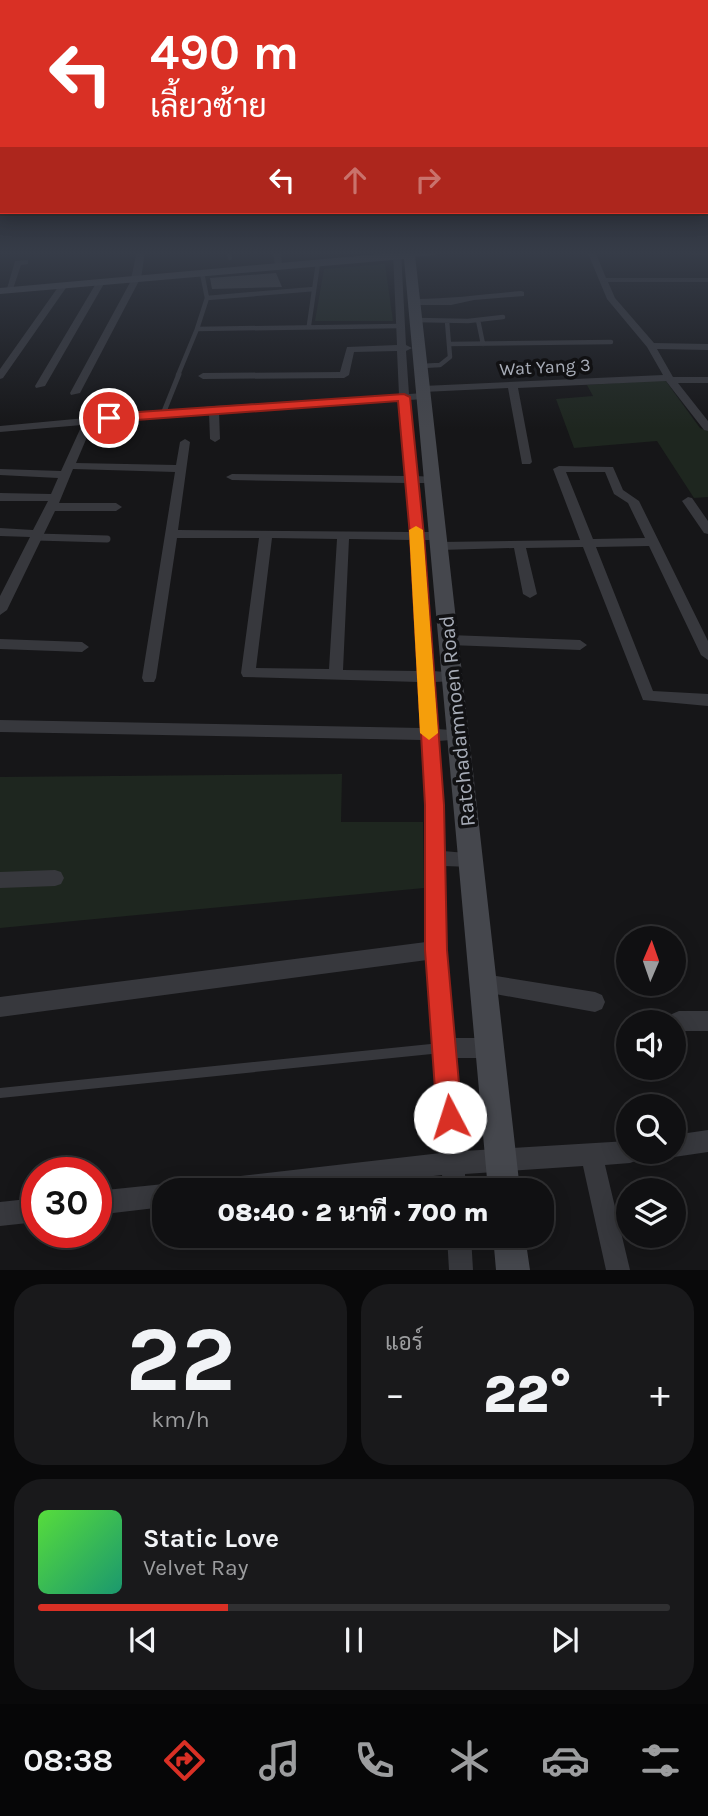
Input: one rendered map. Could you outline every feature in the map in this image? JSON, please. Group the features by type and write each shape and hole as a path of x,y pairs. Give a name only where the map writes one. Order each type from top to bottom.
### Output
{"main road":[{"name":"Ratchadamnoen Road","path":"409,311 422,480 439,541 503,1178"},
{"path":"510,1248 513,1270"}],"street":[{"path":"0,376 46,310"},
{"path":"40,386 84,310"},
{"path":"75,393 119,310"},
{"path":"621,310 651,346 670,379 708,428"},
{"path":"651,346 708,348"},
{"path":"203,376 344,375 349,349 414,354"},
{"name":"Wat Yang 3","path":"0,429 513,386 670,379 708,380"},
{"path":"513,386 526,462"},
{"path":"214,409 215,439"},
{"path":"0,610 7,581 37,535 89,420"},
{"path":"149,678 185,442"},
{"path":"0,472 181,469"},
{"path":"708,655 633,501 618,492 609,469 559,469 648,696 708,700"},
{"path":"232,477 422,480 417,536 435,858 436,950 454,1178"},
{"path":"0,496 116,507"},
{"path":"688,501 708,530"},
{"path":"0,532 37,535"},
{"path":"172,534 417,536 439,541 519,544 652,542"},
{"path":"266,534 248,673 453,677"},
{"path":"335,674 343,535"},
{"path":"519,544 530,594"},
{"path":"420,599 445,599"},
{"path":"449,640 580,646"},
{"path":"0,644 82,647"},
{"path":"0,726 459,735"},
{"path":"435,858 471,859"},
{"path":"0,880 55,878"},
{"path":"0,1007 436,950"},
{"path":"485,983 595,1002"},
{"path":"686,1021 708,1021"},
{"path":"444,1048 491,1048"},
{"path":"686,1145 708,1142"},
{"path":"320,1178 453,1163 616,1153"},
{"path":"592,1156 618,1270"},
{"path":"112,1201 152,1197"},
{"path":"0,1214 21,1212"},
{"path":"460,1248 461,1270"}],"lane":[{"path":"163,414 203,310"},
{"path":"309,325 311,310"},
{"path":"197,329 309,325 409,311 447,321 503,317"},
{"path":"478,320 483,344"},
{"path":"414,354 444,363 450,357 447,321"},
{"path":"449,344 611,342"},
{"path":"37,535 107,539"},
{"path":"0,1093 444,1048"}],"shaded area":[{"path":"317,310 391,310 393,321 315,321"},
{"path":"665,380 700,428 708,431 708,497 694,498 657,441 574,448 556,399 593,396 587,385"},
{"path":"342,774 341,822 423,822 424,888 0,928 0,777"}],"slow traffic":[{"path":"416,530 429,733"}],"route":[{"path":"109,418 404,397 417,536 434,805 436,950 450,1117"}]}
